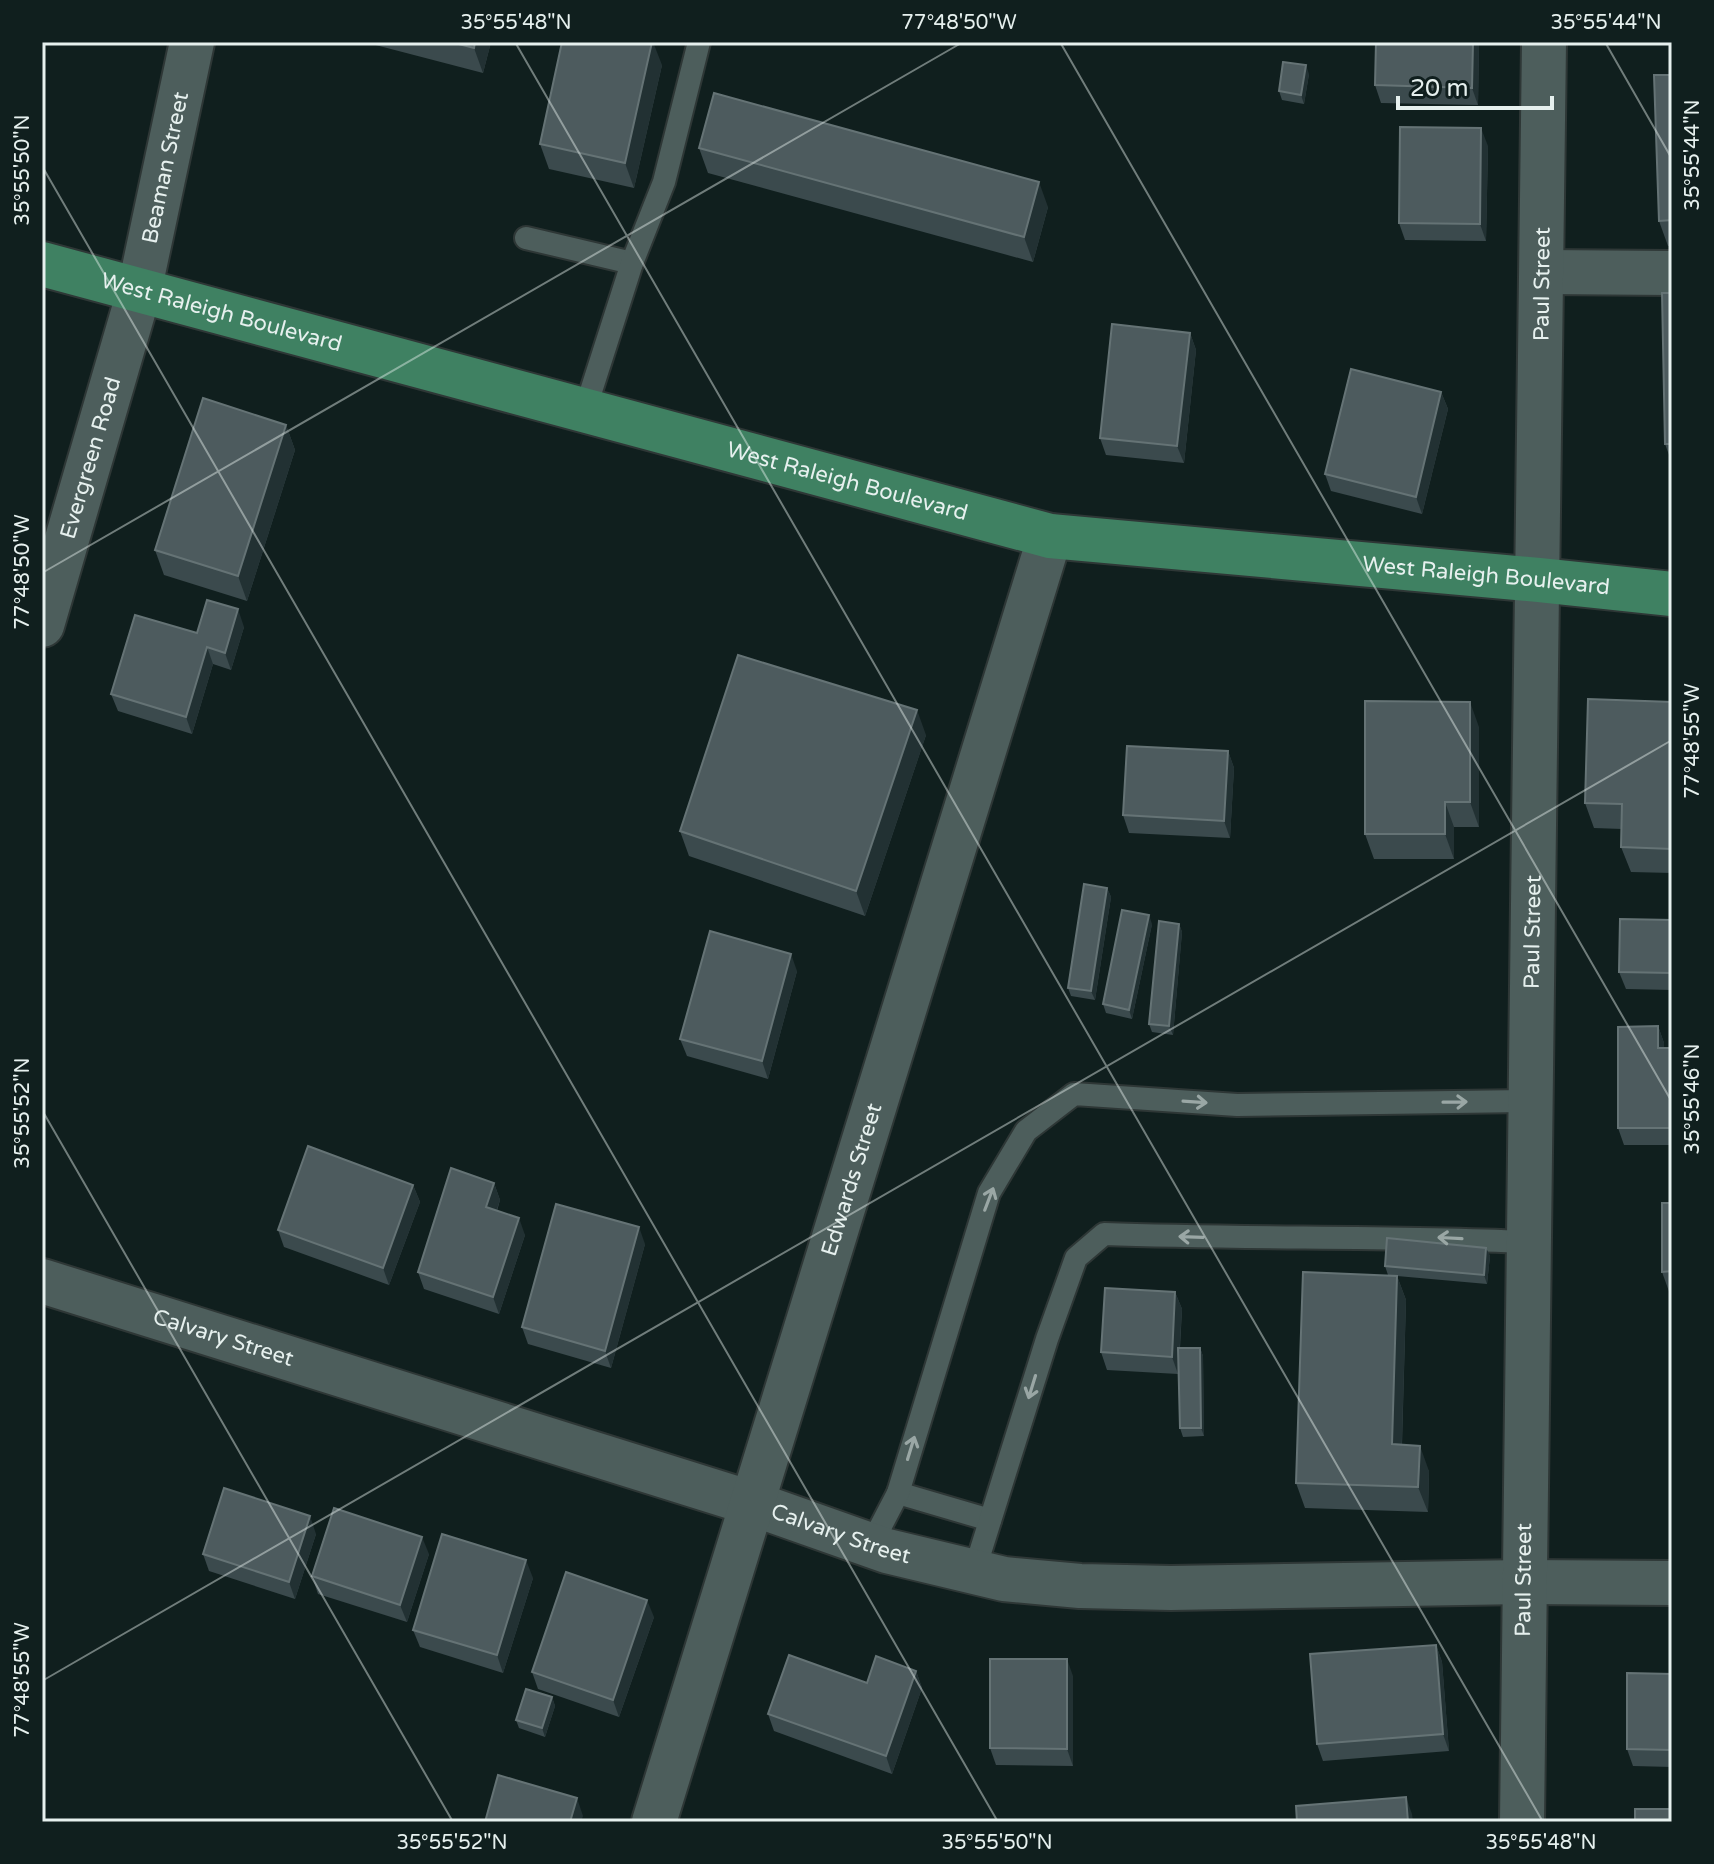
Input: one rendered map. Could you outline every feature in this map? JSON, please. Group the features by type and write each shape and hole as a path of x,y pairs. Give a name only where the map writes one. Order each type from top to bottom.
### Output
{"main road":[{"name":"West Raleigh Boulevard","path":"42,264 1050,536 1672,594"}],"street":[{"name":"Beaman Street","path":"139,292 192,42"},
{"name":"Paul Street","path":"1522,1822 1544,42"},
{"path":"1543,272 1672,273"},
{"name":"Evergreen Road","path":"42,625 139,292"},
{"name":"Edwards Street","path":"654,1822 1050,536"},
{"name":"Calvary Street","path":"42,1281 754,1504 871,1545 1004,1579 1080,1586 1171,1588 1523,1582 1672,1583"}],"lane":[{"path":"585,410 632,263 664,182 699,42"},
{"path":"526,238 632,263"},
{"path":"871,1545 898,1493 989,1193 1026,1131 1074,1094 1237,1105 1530,1101"},
{"path":"974,1572 1047,1339 1076,1258 1104,1234 1200,1238 1412,1237 1528,1242"},
{"path":"898,1493 990,1520"}],"building":[{"path":"451,42 475,42 474,48"},
{"path":"562,42 652,42 625,163 540,144"},
{"path":"1376,42 1473,42 1472,88 1375,85"},
{"path":"1283,62 1306,65 1301,95 1279,91"},
{"path":"1654,75 1672,75 1672,220 1659,221"},
{"path":"714,93 1039,182 1024,237 699,148"},
{"path":"1400,127 1481,128 1480,224 1399,223"},
{"path":"1662,293 1672,293 1672,444 1665,444"},
{"path":"1112,324 1190,333 1177,446 1100,438"},
{"path":"1351,369 1441,392 1416,497 1325,474"},
{"path":"203,398 286,425 238,576 155,550"},
{"path":"207,600 238,609 225,653 207,647 186,717 111,694 135,615 197,633"},
{"path":"738,655 917,710 856,891 680,831"},
{"path":"1588,699 1672,702 1672,849 1621,847 1622,804 1585,803"},
{"path":"1365,701 1470,702 1470,802 1445,802 1445,834 1365,834"},
{"path":"1127,746 1228,751 1224,821 1123,815"},
{"path":"1084,884 1107,888 1091,991 1068,988"},
{"path":"1122,910 1149,915 1129,1010 1103,1004"},
{"path":"1620,919 1672,920 1672,973 1619,972"},
{"path":"1159,921 1179,924 1169,1026 1149,1024"},
{"path":"710,931 791,954 762,1061 680,1039"},
{"path":"1658,1026 1658,1048 1672,1048 1672,1128 1618,1128 1618,1027"},
{"path":"308,1146 413,1185 383,1268 278,1230"},
{"path":"451,1168 494,1183 486,1207 519,1218 493,1297 418,1272"},
{"path":"1662,1203 1672,1203 1672,1271 1662,1272"},
{"path":"556,1204 639,1227 605,1351 522,1327"},
{"path":"1387,1238 1486,1248 1484,1275 1385,1266"},
{"path":"1303,1272 1397,1276 1392,1444 1420,1446 1418,1487 1296,1483"},
{"path":"1105,1288 1175,1292 1172,1357 1101,1352"},
{"path":"1178,1348 1200,1348 1201,1428 1180,1428"},
{"path":"224,1488 310,1516 289,1582 203,1554"},
{"path":"334,1508 422,1537 400,1605 312,1576"},
{"path":"442,1534 526,1560 497,1655 413,1630"},
{"path":"566,1572 647,1600 613,1700 532,1672"},
{"path":"1436,1645 1443,1734 1317,1744 1310,1654"},
{"path":"789,1655 867,1683 876,1656 916,1671 886,1756 768,1714"},
{"path":"990,1659 1067,1659 1067,1749 990,1748"},
{"path":"1627,1673 1672,1674 1672,1750 1627,1749"},
{"path":"526,1689 552,1697 542,1728 516,1720"},
{"path":"498,1775 577,1798 570,1822 485,1822"},
{"path":"1406,1797 1408,1822 1297,1822 1296,1806"},
{"path":"1635,1809 1672,1809 1672,1822 1635,1822"}]}
